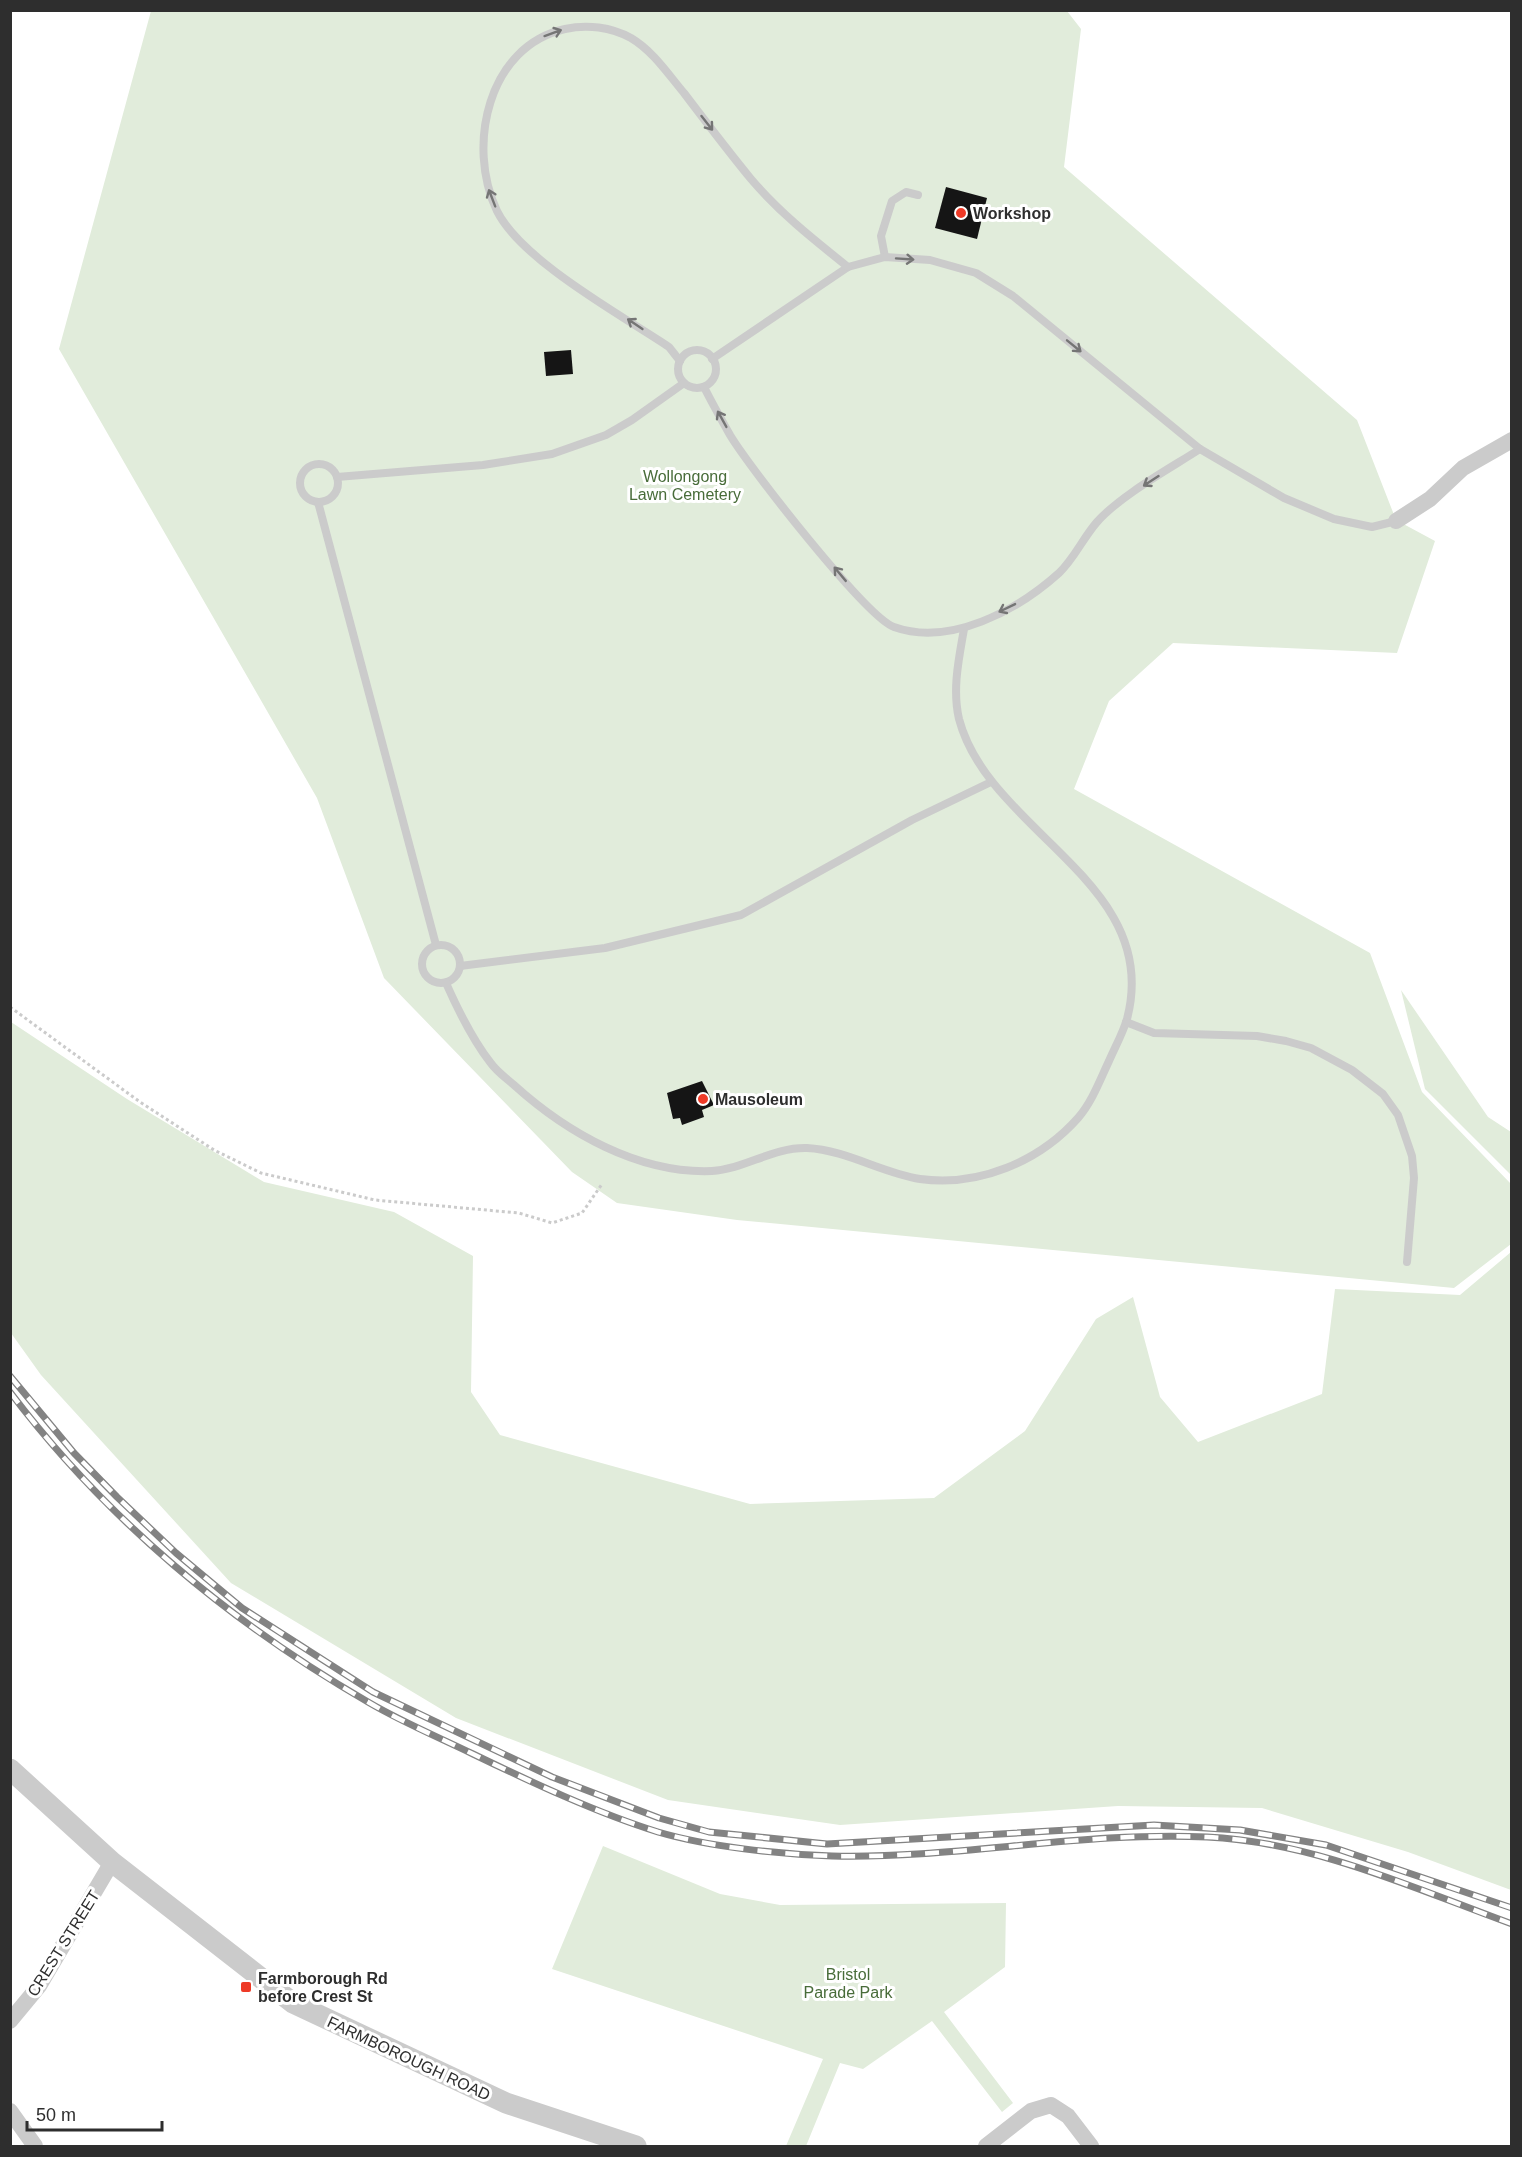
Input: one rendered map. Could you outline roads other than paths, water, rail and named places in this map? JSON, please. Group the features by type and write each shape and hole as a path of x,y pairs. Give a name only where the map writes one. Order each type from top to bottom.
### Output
{"street":[{"path":"1396,520 1430,499 1463,468 1512,440"},
{"name":"FARMBOROUGH ROAD","path":"10,1768 112,1862 293,2003 506,2103 636,2146"},
{"name":"CREST STREET","path":"10,2021 39,1986 112,1862"},
{"path":"986,2146 1031,2111 1051,2105 1068,2116 1091,2146"},
{"path":"10,2111 35,2146"}],"lane":[{"path":"680,361 669,347 523,246 497,211 483,166 483,129 490,103 515,56 540,38 576,26 592,26 612,30 645,48 777,209 848,267"},
{"path":"885,257 881,236 892,201 906,192 918,195"},
{"path":"712,359 848,267 885,257 930,260 976,273 1014,296 1200,449 1284,498 1334,519 1372,527 1396,520"},
{"path":"689,352 708,354 715,365 714,378 704,387 693,388 684,383 678,369 680,361 689,352"},
{"path":"337,477 483,465 552,454 606,435 632,420 684,383"},
{"path":"704,387 731,436 793,518 862,600 891,626 918,633 964,629 1018,602 1060,572 1098,521 1142,487 1200,449"},
{"path":"320,464 327,466 337,477 337,489 334,494 318,502 305,496 302,489 302,475 307,469 320,464"},
{"path":"318,502 435,945"},
{"path":"446,982 456,1006 491,1064 533,1102 567,1127 607,1148 649,1163 684,1171 717,1170 750,1163 779,1151 807,1148 844,1155 918,1179 941,1180 992,1173 1033,1156 1079,1117 1094,1093 1126,1022 1132,984 1130,962 1125,941 1108,909 1083,874 991,782 968,741 959,718 956,674 964,629"},
{"path":"460,966 605,948 741,915 912,820 991,782"},
{"path":"435,945 445,945 453,950 460,966 458,973 446,982 431,981 422,969 424,954 435,945"},
{"path":"1126,1022 1154,1033 1257,1036 1311,1048 1352,1070 1383,1094 1398,1115 1412,1156 1414,1178 1407,1262"}],"railway":[{"path":"10,1376 74,1453 117,1497 176,1553 242,1608 373,1692 552,1777 659,1818 709,1832 827,1844 1154,1825 1240,1830 1326,1845 1512,1908"},
{"path":"10,1392 47,1439 129,1525 220,1603 268,1638 317,1671 394,1716 541,1786 635,1824 658,1832 721,1846 789,1854 832,1856 879,1856 1160,1836 1247,1841 1324,1857 1400,1882 1512,1924"}],"place":[{"name":"Workshop","path":"961,213"},
{"name":"Mausoleum","path":"703,1099"},
{"name":"Farmborough Rd before Crest St","path":"246,1987"}],"park label":[{"name":"Wollongong Lawn Cemetery","path":"685,485"},
{"name":"Bristol Parade Park","path":"848,1983"}]}
